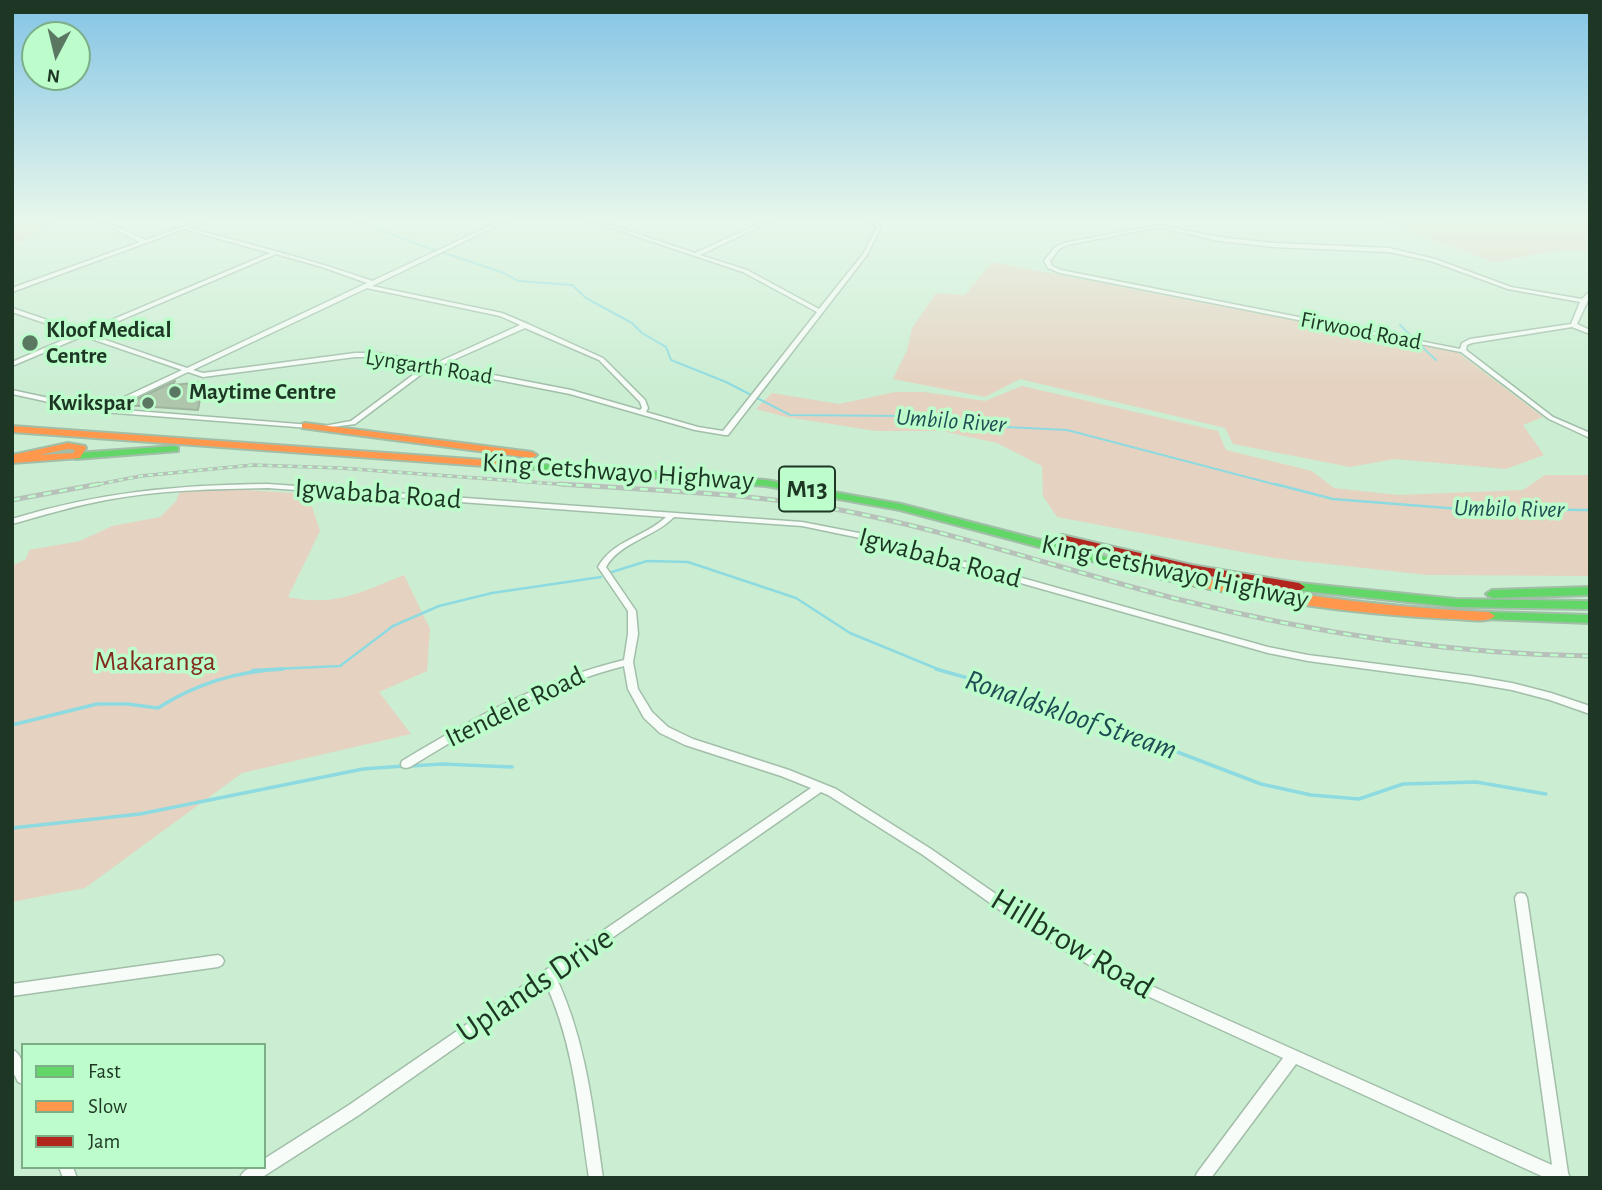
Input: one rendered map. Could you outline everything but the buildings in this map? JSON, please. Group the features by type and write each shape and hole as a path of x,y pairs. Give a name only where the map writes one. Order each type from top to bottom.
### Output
{"main road":[{"name":"King Cetshwayo Highway","path":"12,420 737,470 843,485 906,498 1129,557 1286,586 1446,602 1590,605"},
{"path":"305,426 558,458"},
{"name":"King Cetshwayo Highway","path":"12,429 717,478 793,487 901,507 1162,575 1313,602 1444,615 1590,619"},
{"path":"12,459 177,449 359,453"},
{"path":"1286,586 1453,594 1590,591"},
{"path":"1313,602 1380,615 1428,620 1590,628"}],"street":[{"path":"12,290 55,275"},
{"path":"13,364 225,275"},
{"path":"338,275 368,285 485,309 526,325 604,361 643,401 645,408 641,413"},
{"path":"102,410 391,275"},
{"path":"752,275 819,311 848,275"},
{"name":"Firwood Road","path":"1081,275 1463,351"},
{"path":"1473,275 1510,288 1583,301"},
{"path":"1573,325 1578,319 1583,301 1590,293"},
{"name":"Lyngarth Road","path":"12,310 203,375 368,355 571,392 697,429 725,433 819,311"},
{"path":"12,392 102,410 333,427 353,423 433,365 526,325"},
{"path":"1590,332 1573,325 1470,341 1463,346 1463,351 1554,420 1590,436"},
{"path":"396,365 404,360"},
{"path":"235,376 324,361 349,361"},
{"path":"372,361 409,368"},
{"path":"168,380 203,375"},
{"path":"353,423 355,429 367,435"},
{"name":"Igwababa Road","path":"67,504 99,497 188,488 268,486 673,514 829,528 1268,650 1350,666 1507,686 1590,710"},
{"path":"12,522 67,504"},
{"path":"628,662 634,634 632,611 604,572 602,564 612,554 665,525 673,514"},
{"name":"Itendele Road","path":"406,764 467,727 577,675 628,662"},
{"name":"Hillbrow Road","path":"628,662 629,675 637,697 648,715 664,730 821,787 858,807 1015,914 1108,971 1562,1177"},
{"name":"Uplands Drive","path":"266,1167 301,1146 550,976 821,787"},
{"path":"1521,898 1562,1177"},
{"path":"12,990 218,961"},
{"path":"550,976 571,1035 596,1178"},
{"path":"12,1056 21,1073"},
{"path":"1202,1178 1293,1056"},
{"name":"Uplands Drive","path":"247,1178 262,1169"}],"green space":[{"path":"982,275 1057,275 1457,352 1543,417 1523,425 1544,455 1506,469 1395,459 1350,467 1233,444 1225,428 1020,379 985,397 893,379 907,350 912,328 936,293 965,295"},
{"path":"1022,386 1218,431 1226,450 1312,471 1334,488 1398,495 1523,490 1545,475 1590,475 1590,576 1427,575 1274,558 1057,517 1043,496 1042,466 997,443 942,431 876,431 786,417 756,409 772,393 839,404 895,392 924,392 985,401"},
{"name":"Makaranga","path":"232,489 308,494 320,531 288,597 305,600 334,599 361,592 404,575 430,629 427,671 379,692 411,734 242,773 85,888 12,902 12,566 26,559 29,550 80,541 112,526 160,517 176,501 180,492"}],"waterway":[{"name":"Umbilo River","path":"507,275 518,281 572,285 586,298 632,323 642,333 666,347 671,360 726,382 790,415 906,416 985,426 1067,430 1281,486"},
{"path":"1400,325 1414,339"},
{"path":"1420,345 1436,360"},
{"name":"Umbilo River","path":"1275,484 1333,499 1460,509 1590,510"},
{"name":"Ronaldskloof Stream","path":"612,572 647,561 688,562 796,598 850,633 940,670"},
{"name":"Ronaldskloof Stream","path":"252,670 340,666 393,626 439,606 492,593 601,577"},
{"name":"Ronaldskloof Stream","path":"12,725 97,704 158,708 218,680 250,672 283,669"},
{"name":"Ronaldskloof Stream","path":"936,669 1028,695 1261,784 1311,795 1359,799 1403,784 1476,782 1546,794"},
{"path":"411,766 442,764 512,767"},
{"path":"12,828 140,814 363,769 404,766"}],"railway":[{"path":"89,486 141,476 253,465 340,468 585,486"},
{"path":"12,500 99,484"},
{"path":"560,484 711,494 823,507 940,533 1177,599 1279,622 1434,646 1590,656"}],"traffic: fast":[{"path":"76,456 174,449"},
{"path":"512,465 766,483 901,507 1133,568"},
{"path":"1299,587 1456,603 1590,605"},
{"path":"1492,594 1590,591"},
{"path":"1489,616 1590,619"}],"traffic: slow":[{"path":"305,426 532,455"},
{"path":"12,429 512,465"},
{"path":"12,458 68,446 81,448 76,456 12,460"},
{"path":"1133,568 1310,601 1399,611 1489,616"}],"traffic: jam":[{"path":"1062,539 1192,569 1299,587"}],"place":[{"name":"Kloof Medical Centre","path":"30,343"},
{"name":"Maytime Centre","path":"175,392"},
{"name":"Kwikspar","path":"148,403"}]}
